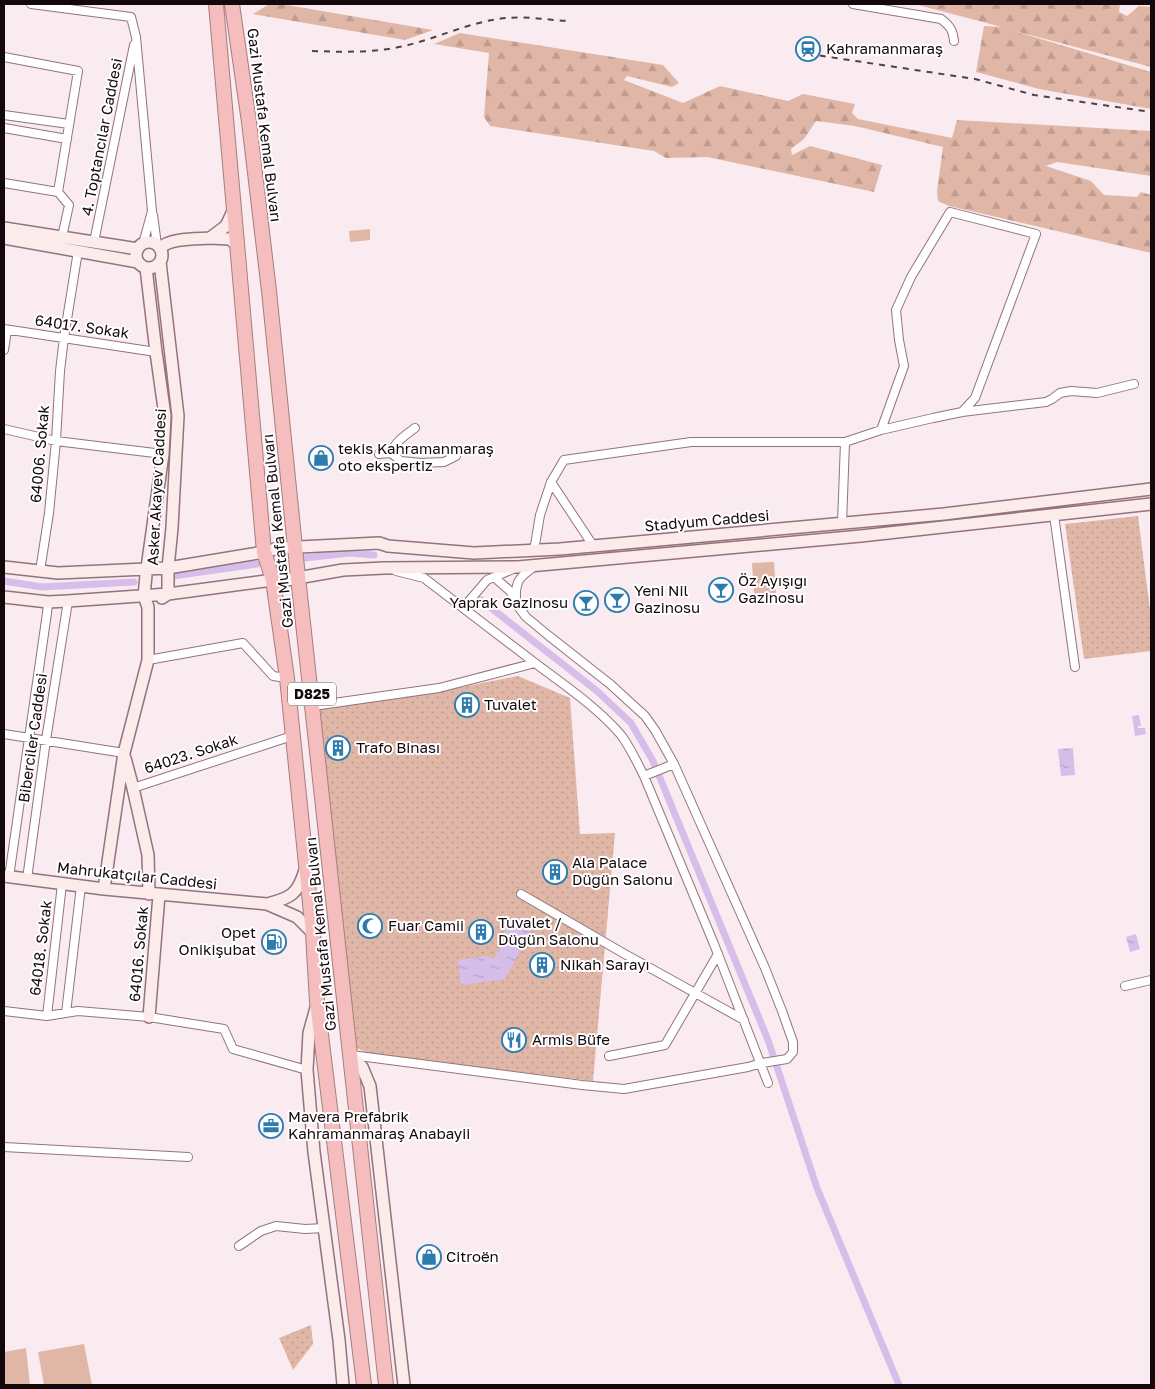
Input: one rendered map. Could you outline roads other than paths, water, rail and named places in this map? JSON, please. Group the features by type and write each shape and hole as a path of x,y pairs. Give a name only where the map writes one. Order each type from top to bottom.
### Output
{"highway":[{"name":"Gazi Mustafa Kemal Bulvarı","path":"216,4 264,552 273,580 287,678 313,933 317,1002 364,1385"},
{"name":"Gazi Mustafa Kemal Bulvarı","path":"232,4 269,291 298,577 386,1385"}],"street":[{"name":"Asker Akayev Caddesi","path":"31,4 131,17 136,37 152,211 136,256 142,265 165,416 163,454 147,569 148,660 124,753 104,889"},
{"path":"853,4 941,19 950,25 954,33 954,41"},
{"name":"4. Toptancılar Caddesi","path":"94,242 136,37"},
{"path":"4,58 78,71 58,192"},
{"path":"4,115 69,124"},
{"path":"4,128 68,139"},
{"path":"4,183 58,192 69,205 62,237"},
{"path":"210,238 226,226 234,209"},
{"path":"152,211 158,246"},
{"path":"881,430 904,366 896,310 911,277 950,212 1036,234 975,398 962,412"},
{"path":"4,228 140,247 150,242 158,246 170,242 210,238 230,239 237,245"},
{"path":"4,238 153,268 160,262"},
{"name":"Asker Akayev Caddesi","path":"158,246 162,255 160,262 178,416 168,594"},
{"name":"64006. Sokak","path":"40,571 49,513 60,371 78,252"},
{"path":"4,350 5,330"},
{"name":"64017. Sokak","path":"5,330 156,352"},
{"path":"534,551 540,515 550,482 564,460 691,442 845,442 881,430 962,412 1046,402 1052,400 1060,393 1071,391 1098,393 1134,384"},
{"path":"391,453 399,439 415,428"},
{"path":"4,429 56,441 163,454"},
{"path":"842,524 845,442"},
{"path":"379,454 391,453 401,461 421,463 444,462 456,456"},
{"path":"550,482 594,547"},
{"name":"Stadyum Caddesi","path":"4,567 64,573 168,568 279,548 379,543 388,546 474,553 594,547 944,514 1151,489"},
{"path":"1063,499 1068,503 1068,510 1057,515 1074,667"},
{"name":"Stadyum Caddesi","path":"4,597 48,602 146,601 168,594 273,580 286,580 343,570 536,566 862,536 1151,504"},
{"path":"388,546 384,568 424,578 601,714 622,736 644,776 744,1020 765,1063 768,1082"},
{"path":"516,603 517,583 522,575 536,566"},
{"path":"463,608 488,580 518,567"},
{"path":"351,1055 582,1086 624,1089 787,1059 793,1052 793,1042 765,968 674,764 656,730 610,684 526,617 510,591 494,577"},
{"name":"Biberciler Caddesi","path":"27,879 68,601"},
{"name":"Biberciler Caddesi","path":"6,877 48,602"},
{"path":"148,660 243,643 273,676 287,678"},
{"path":"313,706 439,688 534,663"},
{"path":"4,734 124,753"},
{"name":"64023. Sokak","path":"124,753 133,788 292,736"},
{"path":"644,776 674,764"},
{"name":"64016. Sokak","path":"133,788 148,855 154,894 149,1017"},
{"name":"Mahrukatçılar Caddesi","path":"267,904 285,900 296,891 301,884 306,867"},
{"name":"Mahrukatçılar Caddesi","path":"6,877 104,889 267,904 297,916 313,933"},
{"name":"64018. Sokak","path":"47,1016 62,884"},
{"path":"66,1013 81,886"},
{"path":"521,894 744,1020"},
{"path":"609,1056 665,1045 718,954"},
{"path":"1125,986 1151,980"},
{"name":"Gazi Mustafa Kemal Bulvarı","path":"317,1002 309,1033 307,1070 314,1152 339,1340 343,1385"},
{"path":"4,1010 47,1016 78,1011 149,1017 224,1029 233,1049 307,1070"},
{"name":"Gazi Mustafa Kemal Bulvarı","path":"351,1055 362,1067 370,1086 404,1385"},
{"path":"4,1147 188,1157"},
{"path":"238,1246 261,1230 276,1226 305,1229 324,1228"}],"water":[{"path":"1139,715 1141,726 1138,726 1138,728 1145,728 1146,734 1135,736 1132,716"},
{"path":"1073,748 1075,775 1061,776 1058,749"},
{"path":"528,917 531,941 525,942 505,979 461,985 458,960 487,956 494,959 506,935 503,920"},
{"path":"1136,934 1140,949 1130,952 1126,937"}],"waterway":[{"path":"304,558 350,553 374,555"},
{"path":"173,576 257,564"},
{"path":"4,581 42,587 134,582"},
{"path":"481,600 597,691 631,723 653,761 768,1040 817,1188 899,1385"}],"railway":[{"path":"312,51 358,52 393,48 417,43 468,26 507,18 568,21"},
{"path":"796,52 975,79 1034,95 1151,112"}],"place":[{"name":"Kahramanmaraş","path":"808,49"},
{"name":"tekis Kahramanmaraş oto ekspertiz","path":"321,458"},
{"name":"Öz Ayışığı Gazinosu","path":"721,590"},
{"name":"Yeni Nil Gazinosu","path":"617,600"},
{"name":"Yaprak Gazinosu","path":"586,603"},
{"name":"Tuvalet","path":"467,705"},
{"name":"Trafo Binası","path":"338,748"},
{"name":"Ala Palace Düğün Salonu","path":"555,872"},
{"name":"Fuar Camii","path":"370,926"},
{"name":"Tuvalet / Düğün Salonu","path":"481,932"},
{"name":"Opet Onikişubat","path":"274,942"},
{"name":"Nikah Sarayı","path":"542,965"},
{"name":"Armis Büfe","path":"514,1040"},
{"name":"Mavera Prefabrik Kahramanmaraş Anabayii","path":"271,1126"},
{"name":"Citroën","path":"429,1257"}]}
